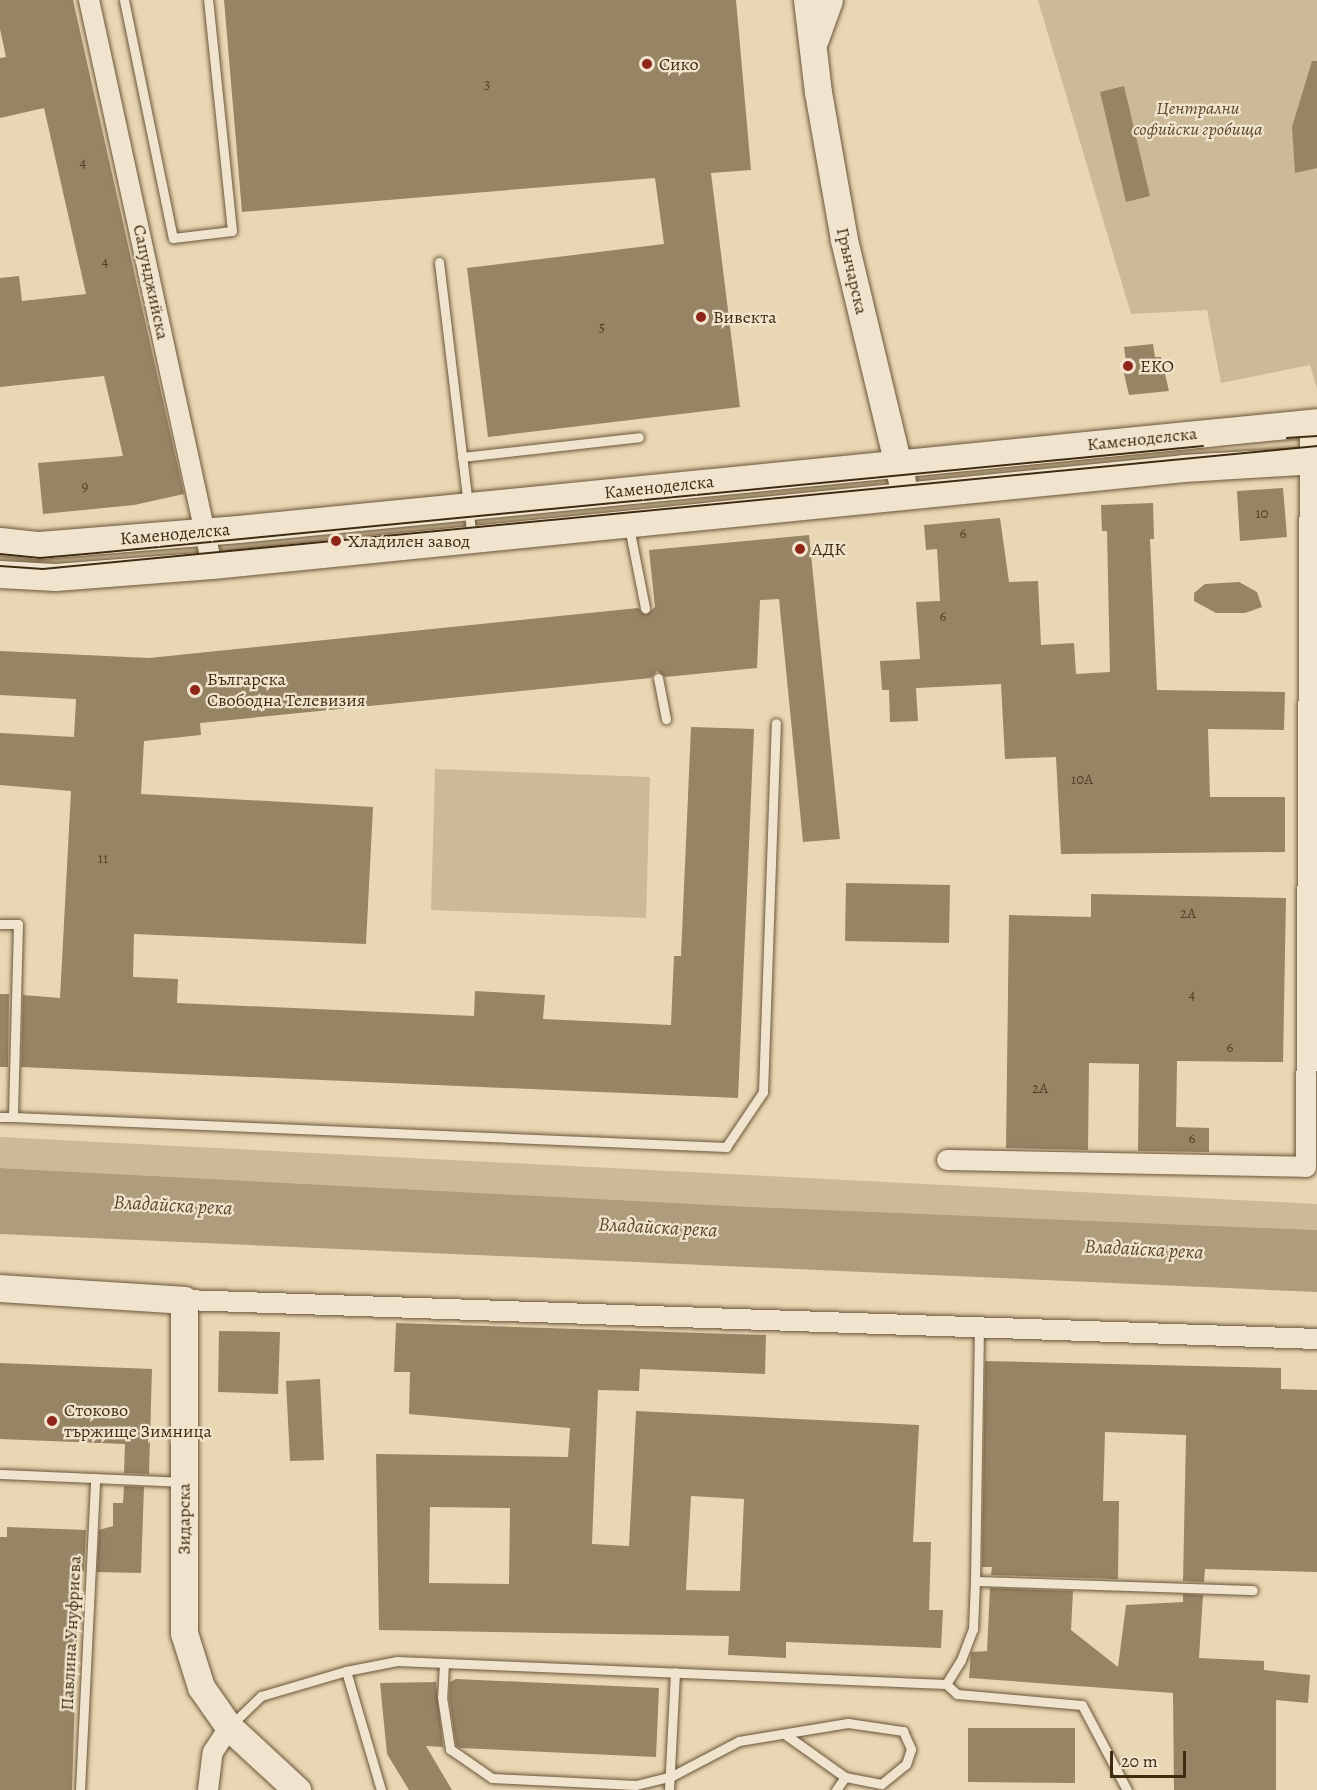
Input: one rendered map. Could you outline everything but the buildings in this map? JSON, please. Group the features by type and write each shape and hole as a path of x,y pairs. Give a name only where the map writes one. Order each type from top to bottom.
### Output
{"main road":[{"name":"Грънчарска","path":"807,0 814,43 818,92 844,240 905,497"},
{"path":"814,43 829,0"},
{"name":"Каменоделска","path":"0,541 39,545 205,532 1314,422"},
{"name":"Каменоделска","path":"0,574 55,577 212,565 1183,468 1314,460"},
{"path":"0,1288 184,1300"},
{"name":"Зидарска","path":"184,1300 184,1633 201,1687 229,1727 297,1790"}],"street":[{"name":"Сапунджийска","path":"88,0 212,565"},
{"path":"947,1160 1306,1167 1314,422"},
{"path":"184,1300 979,1330 1317,1340"},
{"path":"208,1790 213,1752 229,1727"}],"lane":[{"path":"124,0 173,238 231,231 208,0"},
{"path":"439,262 472,540"},
{"path":"462,457 639,437"},
{"path":"628,525 645,608"},
{"path":"658,678 666,719"},
{"path":"0,1117 726,1147 763,1092 776,723"},
{"path":"0,924 18,924 13,1117"},
{"path":"946,1684 961,1660 973,1629 979,1330"},
{"path":"0,1474 184,1482"},
{"name":"Павлина Унуфриева","path":"80,1790 96,1478"},
{"path":"975,1581 1253,1590"},
{"path":"229,1727 261,1696 346,1671 397,1661 946,1684 957,1694 1082,1705 1127,1790"},
{"path":"444,1662 442,1697 450,1749 492,1778 636,1785 672,1776 739,1741 848,1723 903,1731 910,1749 906,1764 881,1784 845,1777 786,1735"},
{"path":"346,1671 381,1790"},
{"path":"669,1790 672,1776 675,1672"},
{"path":"836,1790 845,1777"}],"green space":[{"name":"Централни софийски гробища","path":"1038,0 1317,0 1317,389 1310,365 1221,383 1207,310 1131,314"},
{"path":"435,769 650,777 646,918 431,910"},
{"path":"0,1137 1317,1204 1317,1230 753,1207 0,1168"}],"water":[{"name":"Владайска река","path":"0,1168 753,1207 1317,1230 1317,1292 0,1234"}],"tram line":[{"path":"1287,438 1317,436"},
{"path":"0,554 40,558 97,553 1203,446"},
{"path":"0,566 43,569 1317,446"}],"place":[{"name":"Сико","path":"647,64"},
{"name":"Вивекта","path":"701,317"},
{"name":"EKO","path":"1128,366"},
{"name":"Хладилен завод","path":"336,541"},
{"name":"АДК","path":"800,549"},
{"name":"Българска Свободна Телевизия","path":"195,690"},
{"name":"Стоково тържище Зимница","path":"52,1421"}]}
